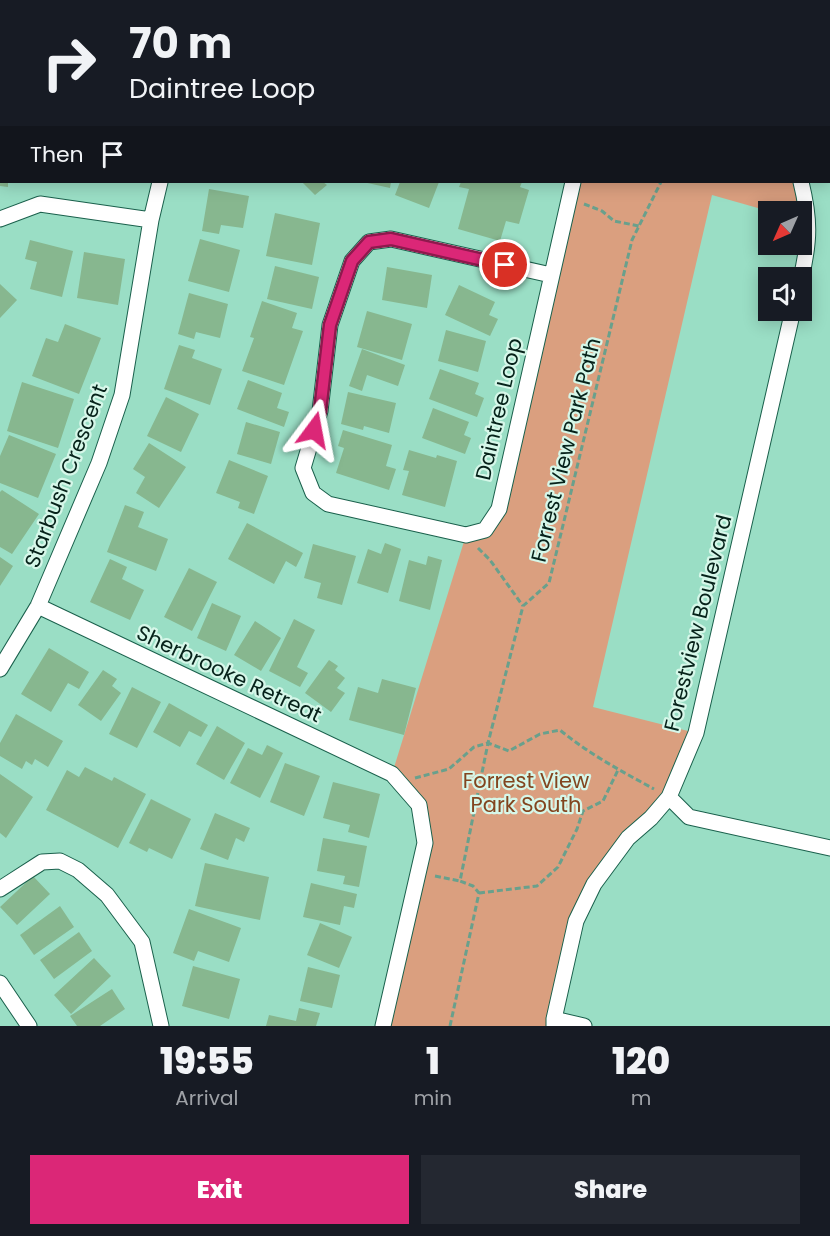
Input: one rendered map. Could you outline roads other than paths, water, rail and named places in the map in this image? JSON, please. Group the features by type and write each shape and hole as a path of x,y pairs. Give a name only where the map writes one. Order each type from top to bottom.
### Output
{"street":[{"name":"Starbush Crescent","path":"0,669 38,606 99,463 122,395 151,220 160,183"},
{"name":"Daintree Loop","path":"551,275 391,239 369,242 352,261 330,325 320,411 303,468 313,493 328,504 466,535 485,530 499,509 573,183"},
{"path":"801,183 808,223 807,253 804,267"},
{"path":"0,219 40,204 151,220"},
{"name":"Forestview Boulevard","path":"552,1024 576,921 594,884 628,838 651,818 669,796 696,733 790,321"},
{"name":"Sherbrooke Retreat","path":"38,606 392,774 419,805 425,843 383,1026"},
{"path":"669,796 689,817 830,848"},
{"path":"0,890 42,862 60,861 78,870 107,895 141,942 161,1026"},
{"path":"0,983 29,1026"},
{"path":"552,1024 584,1026"}],"park label":[{"name":"Forrest View Park South","path":"526,793"}]}
